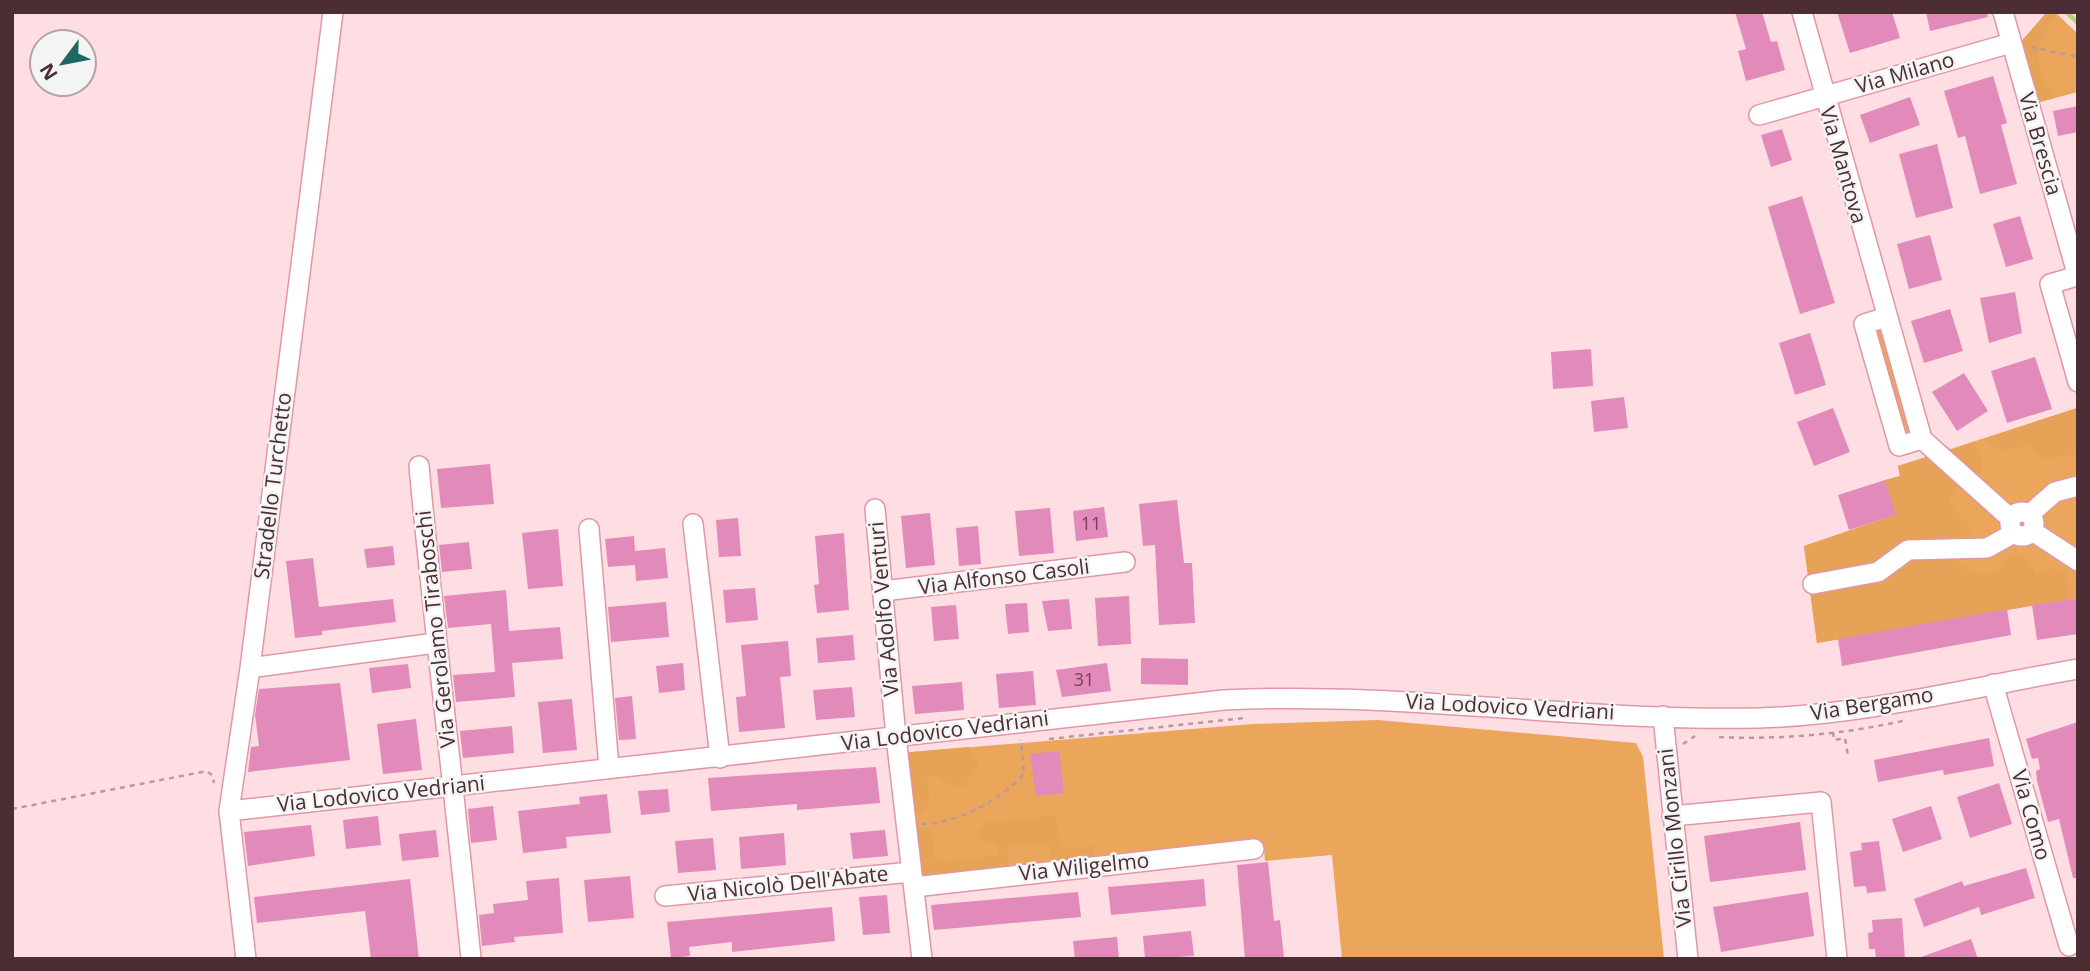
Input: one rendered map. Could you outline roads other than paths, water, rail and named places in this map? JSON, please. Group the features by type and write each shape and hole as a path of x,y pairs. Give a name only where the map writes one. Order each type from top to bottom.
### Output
{"street":[{"name":"Stradello Turchetto","path":"246,959 229,811 250,668 332,12"},
{"name":"Via Mantova","path":"1802,12 1922,439 2022,524"},
{"name":"Via Brescia","path":"2003,12 2078,277 2050,284 2078,382"},
{"name":"Via Milano","path":"1759,115 2011,43"},
{"name":"Via Gerolamo Tiraboschi","path":"419,466 435,643 454,786 471,959"},
{"path":"1813,584 1878,572 1908,550 1987,548 2022,524 2054,492 2078,486"},
{"name":"Via Adolfo Venturi","path":"875,509 922,959"},
{"path":"693,524 720,758"},
{"path":"2022,524 2078,561"},
{"path":"589,529 609,768"},
{"name":"Via Alfonso Casoli","path":"883,592 1125,562"},
{"path":"250,668 435,643"},
{"name":"Via Bergamo","path":"1664,716 1808,716 2078,669"},
{"name":"Via Como","path":"1993,684 2069,946"},
{"name":"Via Lodovico Vedriani","path":"229,811 720,758 1063,716 1260,698 1359,698 1664,716"},
{"name":"Via Cirillo Monzani","path":"1664,716 1688,959"},
{"path":"1672,816 1821,802 1837,959"},
{"name":"Via Wiligelmo","path":"912,879 1254,849"},
{"name":"Via Nicolò Dell'Abate","path":"665,897 912,879"}],"waterway":[{"path":"2066,12 2078,23"}]}
